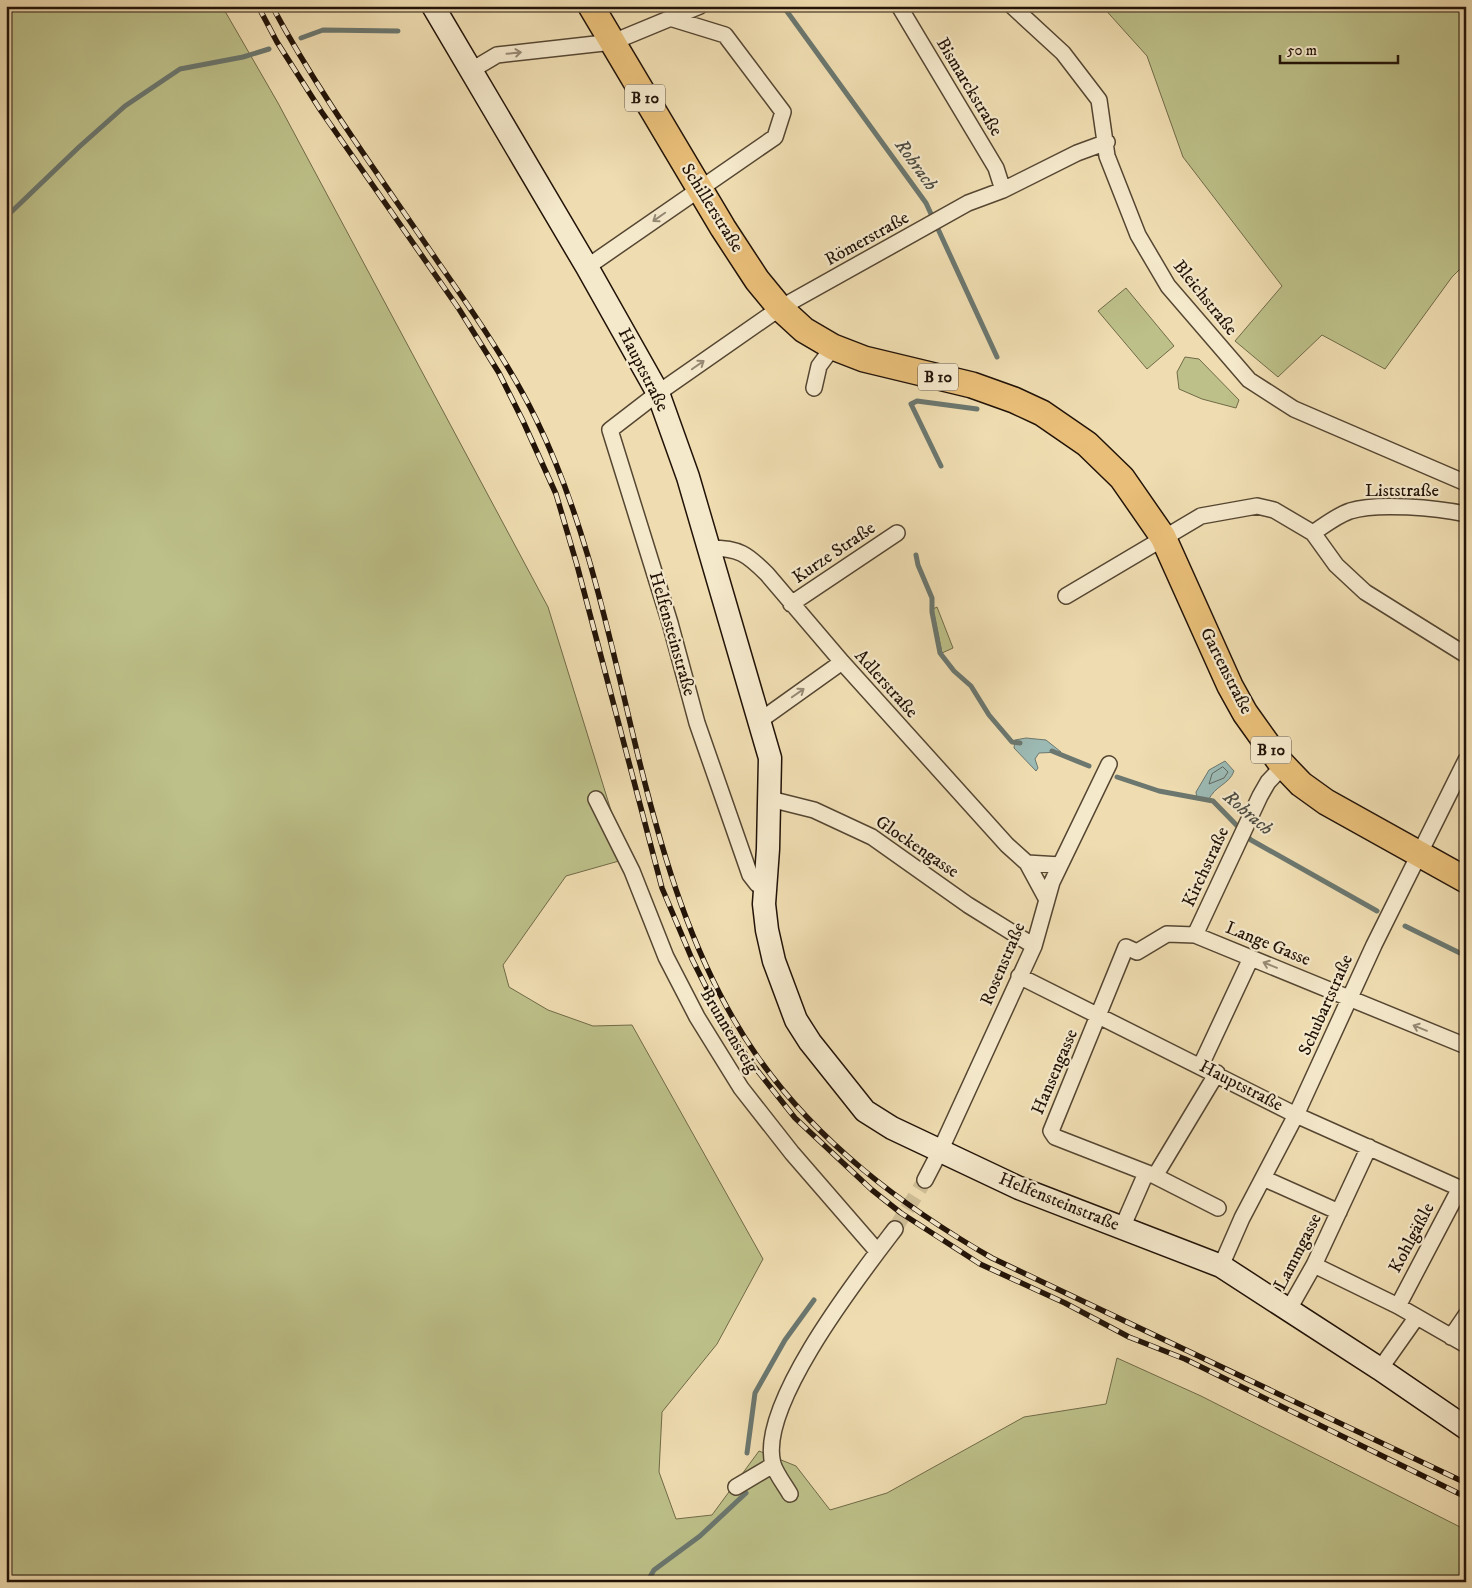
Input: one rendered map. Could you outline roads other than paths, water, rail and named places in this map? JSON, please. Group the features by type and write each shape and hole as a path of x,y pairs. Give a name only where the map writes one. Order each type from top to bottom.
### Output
{"main road":[{"name":"Schillerstraße","path":"591,6 699,189 756,280 780,308 804,330 834,347"},
{"name":"Gartenstraße","path":"834,347 882,364 972,384 1042,413 1087,444 1122,478 1163,537 1230,686 1245,713 1283,766 1301,784 1326,802 1418,855 1466,880"}],"street":[{"name":"Hauptstraße","path":"433,6 587,267 658,393 688,477 710,548 758,722 770,758 770,799"},
{"path":"470,71 497,55 613,42 673,19 700,6"},
{"name":"Bismarckstraße","path":"899,6 991,160 1003,190"},
{"name":"Bleichstraße","path":"1012,6 1063,53 1100,100 1107,142 1107,156 1138,235 1168,286 1249,380 1294,409 1466,483"},
{"path":"587,267 775,137 782,112 725,35 673,19"},
{"name":"Römerstraße","path":"658,393 780,308 968,203 1003,190 1077,153 1107,142"},
{"path":"814,388 819,366 834,347"},
{"name":"Helfensteinstraße","path":"658,393 610,430 670,623 697,723 750,875 757,884 765,888"},
{"path":"1066,596 1201,516 1257,506 1274,510 1313,533 1336,565 1365,592 1466,655"},
{"name":"Liststraße","path":"1313,533 1352,510 1384,507 1440,508 1466,514"},
{"name":"Kurze Straße","path":"792,604 897,533"},
{"name":"Adlerstraße","path":"710,548 728,548 747,554 767,574 842,662 995,831 1027,863 1046,900"},
{"path":"758,722 842,662"},
{"name":"Schubartstraße","path":"1221,1266 1242,1218 1296,1115 1418,855 1466,760"},
{"name":"Rosenstraße","path":"940,1151 1034,946 1052,882 1109,764"},
{"name":"Kirchstraße","path":"1195,935 1268,782 1283,766"},
{"name":"Brunnensteig","path":"596,799 632,871 666,957 697,1017 741,1088 792,1153 877,1251"},
{"name":"Helfensteinstraße","path":"770,799 764,904 767,930 774,961 796,1020 810,1042 865,1111 892,1128 1019,1188 1221,1266 1380,1369 1466,1428"},
{"name":"Glockengasse","path":"770,799 814,810 872,837 968,905 1034,946"},
{"path":"1027,863 1060,865"},
{"name":"Hansengasse","path":"1195,935 1167,934 1137,952 1126,947 1079,1067 1051,1131 1055,1137 1151,1175 1218,1208"},
{"name":"Lange Gasse","path":"1195,935 1466,1046"},
{"path":"1201,1065 1251,958"},
{"name":"Hauptstraße","path":"1019,976 1217,1073 1296,1115 1463,1190"},
{"path":"1122,1228 1151,1175 1217,1073"},
{"name":"Lammgasse","path":"1289,1309 1314,1265 1369,1147"},
{"path":"925,1180 940,1151"},
{"name":"Lammgasse","path":"1263,1178 1341,1209"},
{"name":"Kohlgäßle","path":"1398,1306 1433,1240 1463,1190"},
{"path":"790,1494 773,1465 771,1436 780,1406 840,1301 895,1228"},
{"path":"1314,1265 1398,1306 1466,1345"},
{"path":"1451,1337 1466,1315"},
{"path":"1380,1369 1416,1318"},
{"path":"736,1487 773,1465"}],"water":[{"path":"1026,738 1046,740 1061,752 1039,753 1035,759 1038,768 1036,771 1014,748 1015,740"},
{"path":"1225,761 1234,771 1232,776 1214,792 1208,801 1197,799 1196,792 1209,770"}],"waterway":[{"name":"Rohrach","path":"783,6 926,203 997,357"},
{"path":"301,38 323,30 398,31"},
{"path":"6,217 125,106 180,69 243,57 269,49"},
{"name":"Rohrach","path":"941,466 911,404 917,401 977,409"},
{"name":"Rohrach","path":"916,555 918,565 932,598 932,612 940,653 954,671 971,686 989,715 1012,742 1020,743"},
{"name":"Rohrach","path":"1052,751 1089,766"},
{"name":"Rohrach","path":"1117,777 1159,791 1213,801 1251,840 1377,911"},
{"name":"Rohrach","path":"1405,926 1466,956"},
{"path":"747,1453 755,1393 785,1340 814,1300"},
{"path":"647,1582 654,1570 700,1536 746,1493"}],"tunnel":[{"path":"895,1229 925,1180"}],"railway":[{"path":"258,6 277,42 321,111 459,309 499,373 523,421 556,494 577,565 662,888 692,959 718,1011 749,1060 795,1118 872,1190 901,1213 980,1264 1065,1303 1129,1337 1185,1359 1466,1497"},
{"path":"272,6 310,72 490,339 536,419 568,496 594,576 644,780 667,863 681,904 696,944 734,1020 757,1056 781,1087 806,1117 863,1170 926,1217 992,1258 1466,1483"}]}
